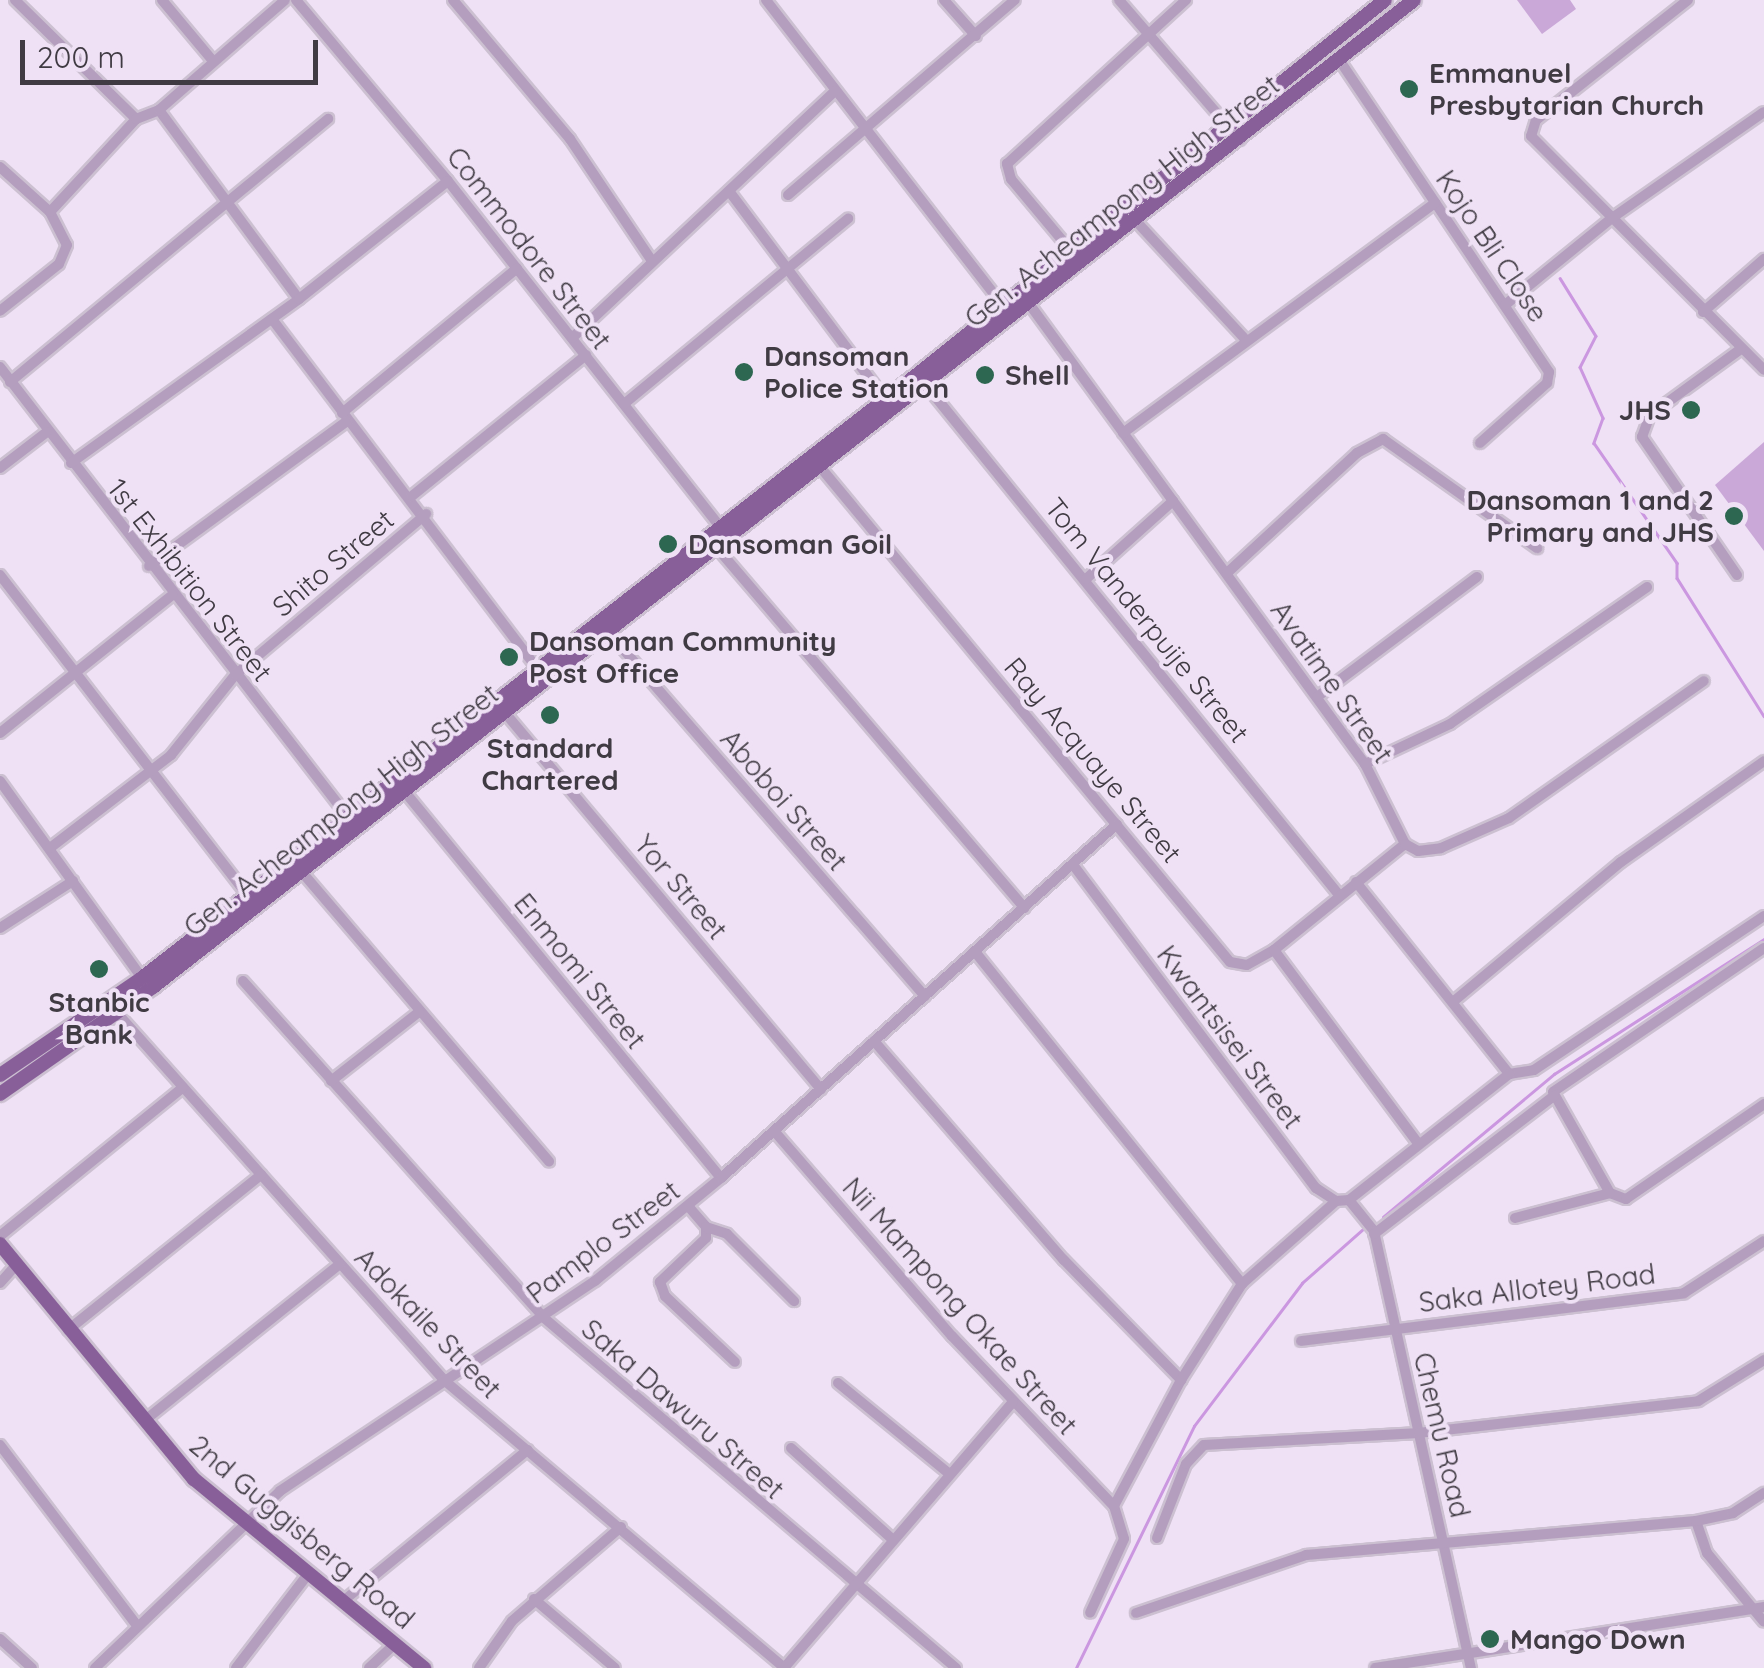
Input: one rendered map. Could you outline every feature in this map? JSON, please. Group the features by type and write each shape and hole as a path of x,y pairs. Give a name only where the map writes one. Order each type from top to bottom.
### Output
{"main road":[{"name":"Gen. Acheampong High Street","path":"0,1094 118,1014 821,468 1004,307 1385,0"},
{"name":"Gen. Acheampong High Street","path":"0,1075 142,978 885,399 922,380 1030,304 1414,0"},
{"name":"2nd Guggisberg Road","path":"0,1244 143,1422 246,1522 424,1668"}],"street":[{"path":"15,0 136,120"},
{"path":"162,0 213,60"},
{"path":"50,212 136,120 159,110 285,0"},
{"name":"Commodore Street","path":"296,0 448,180 721,528"},
{"path":"766,0 1004,307"},
{"path":"944,0 976,36"},
{"path":"788,195 869,132 1015,0"},
{"path":"1118,0 1240,140"},
{"path":"1072,252 1012,180 1007,164 1186,0"},
{"path":"1688,0 1536,120 1531,136 1764,370"},
{"path":"457,1 570,140 652,262"},
{"name":"Kojo Bli Close","path":"1340,61 1550,378 1480,442"},
{"path":"572,338 835,91"},
{"path":"159,110 233,202 300,299"},
{"path":"1505,305 1612,218 1764,112"},
{"path":"10,382 233,202 328,119"},
{"path":"0,167 50,212 67,236 64,257 0,312"},
{"path":"71,463 300,299 448,180"},
{"path":"729,191 885,399"},
{"path":"1123,433 1434,203"},
{"path":"624,404 848,219"},
{"path":"1136,220 1246,340"},
{"path":"1703,312 1764,259"},
{"path":"149,566 344,417 517,268"},
{"name":"Avatime Street","path":"1030,304 1365,764 1405,844"},
{"path":"272,319 344,417 426,514 538,669"},
{"path":"1736,575 1642,436 1650,414 1741,350"},
{"path":"412,496 586,355"},
{"name":"1st Exhibition Street","path":"0,367 149,566 348,817"},
{"name":"Tom Vanderpuije Street","path":"922,380 1339,895"},
{"path":"0,468 47,432"},
{"path":"1227,573 1357,454 1383,439 1537,548"},
{"name":"Ray Acquaye Street","path":"821,468 1230,962 1247,965 1274,950 1356,882"},
{"path":"1086,579 1174,502"},
{"name":"Shito Street","path":"50,848 150,773 236,675 426,514"},
{"path":"718,549 1026,908"},
{"path":"0,575 246,895"},
{"path":"1317,697 1478,577"},
{"path":"1365,764 1450,724 1647,587"},
{"path":"0,733 172,595"},
{"name":"Aboboi Street","path":"610,634 925,996"},
{"path":"1509,1074 1356,882 1405,844 1418,851 1441,848 1509,818 1704,681"},
{"name":"Yor Street","path":"506,714 821,1089"},
{"path":"1454,1001 1620,862 1764,760"},
{"path":"0,780 142,978"},
{"name":"Enmomi Street","path":"405,792 722,1178"},
{"name":"Pamplo Street","path":"99,1664 280,1491 542,1317 722,1178 1117,824"},
{"name":"Kwantsisei Street","path":"1074,866 1316,1188 1362,1215"},
{"path":"302,871 418,1012 549,1161"},
{"path":"0,928 74,880"},
{"path":"1090,1613 1124,1539 1114,1506 1181,1380 1242,1284 1509,1074 1534,1070 1764,916"},
{"path":"1374,1232 1554,1096 1564,1078 1764,948"},
{"path":"1274,950 1418,1143"},
{"path":"976,953 1242,1284"},
{"name":"Saka Dawuru Street","path":"243,980 542,1317 852,1585 956,1668"},
{"path":"331,1080 418,1012"},
{"name":"Adokaile Street","path":"118,1014 444,1381 785,1668"},
{"path":"874,1041 1064,1260 1181,1380"},
{"path":"0,1236 182,1088"},
{"path":"1554,1096 1608,1190"},
{"path":"1515,1218 1608,1190 1634,1196 1764,1104"},
{"name":"Nii Mampong Okae Street","path":"775,1132 1013,1402 1114,1506"},
{"path":"68,1330 261,1175"},
{"path":"688,1206 706,1227 727,1234 794,1301"},
{"name":"Chemu Road","path":"1362,1215 1374,1232 1470,1668"},
{"path":"706,1227 706,1238 660,1282 666,1296 734,1362"},
{"name":"Saka Allotey Road","path":"1301,1341 1395,1326 1684,1293 1764,1242"},
{"path":"143,1422 340,1264"},
{"path":"0,1283 16,1265"},
{"path":"1157,1538 1186,1464 1204,1445 1419,1433 1698,1401 1764,1360"},
{"path":"838,1383 947,1472"},
{"path":"785,1668 947,1472 1013,1402"},
{"path":"0,1445 138,1627"},
{"path":"791,1448 891,1538"},
{"path":"342,1602 528,1450"},
{"path":"1136,1613 1306,1555 1696,1522 1733,1514 1764,1493"},
{"path":"1696,1522 1706,1553 1759,1609 1764,1622"},
{"path":"479,1668 534,1600 621,1527"},
{"path":"236,1668 308,1574"},
{"path":"534,1600 615,1668"},
{"path":"1375,1668 1759,1609"},
{"path":"0,1639 32,1668"},
{"path":"369,1668 395,1644"},
{"path":"99,1664 114,1668"}],"shaded area":[{"path":"1517,0 1570,0 1576,9 1542,34"},
{"path":"1764,442 1764,551 1715,485"}],"waterway":[{"path":"1560,278 1596,336 1580,367 1603,418 1594,443 1677,563 1677,578 1764,716"},
{"path":"1383,1217 1554,1074 1764,939"},
{"path":"1076,1668 1194,1426 1302,1283 1362,1230"}],"place":[{"name":"Emmanuel Presbytarian Church","path":"1409,89"},
{"name":"Dansoman Police Station","path":"744,372"},
{"name":"Shell","path":"985,375"},
{"name":"JHS","path":"1691,410"},
{"name":"Dansoman 1 and 2 Primary and JHS","path":"1734,516"},
{"name":"Dansoman Goil","path":"668,544"},
{"name":"Dansoman Community Post Office","path":"509,657"},
{"name":"Standard Chartered","path":"550,715"},
{"name":"Stanbic Bank","path":"99,969"},
{"name":"Mango Down","path":"1490,1639"}]}
